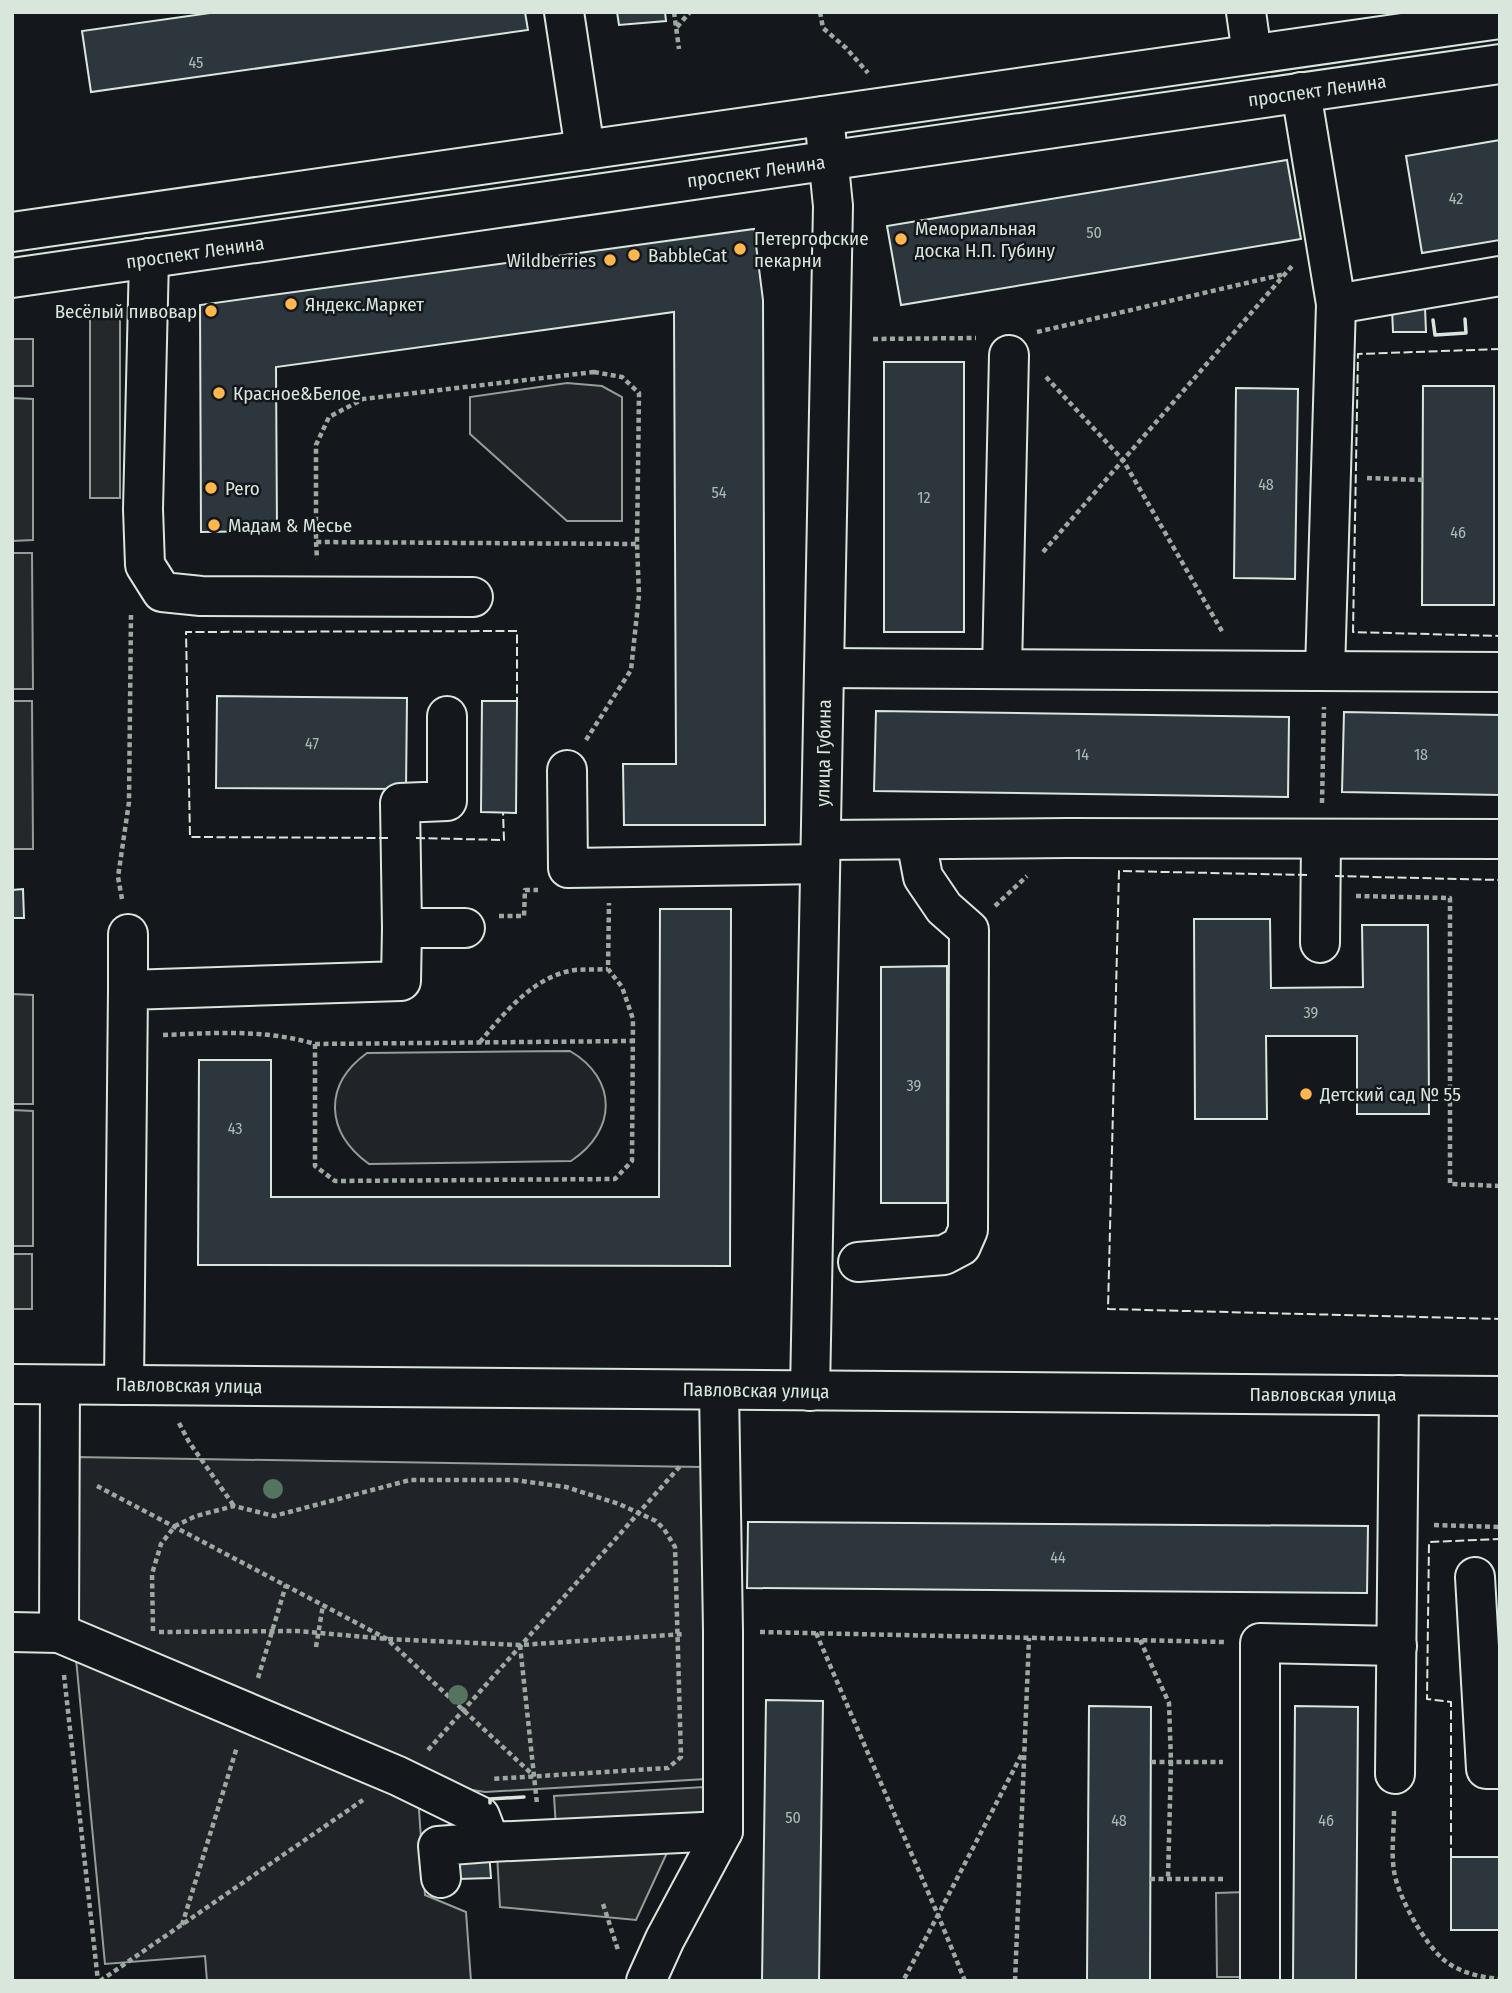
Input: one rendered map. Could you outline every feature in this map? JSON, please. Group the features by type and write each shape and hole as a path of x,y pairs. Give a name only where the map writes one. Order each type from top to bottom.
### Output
{"main road":[{"path":"564,12 585,150"},
{"path":"1246,12 1252,54"},
{"path":"12,232 1500,19"},
{"name":"проспект Ленина","path":"12,278 1500,64"},
{"path":"1301,92 1336,304 1325,671"},
{"name":"улица Губина","path":"810,1391 834,206 824,116"},
{"path":"149,258 143,509 145,565 162,592 201,596 473,597"},
{"path":"1336,304 1500,276"},
{"path":"1002,669 1019,354"},
{"path":"824,667 1500,672"},
{"path":"128,990 401,981 400,803 447,801 447,716"},
{"path":"567,770 568,867 821,852 916,840 1500,839"},
{"path":"1320,943 1321,839"},
{"path":"858,1262 944,1255 961,1246 968,1230 969,930 944,908 923,877 916,840"},
{"path":"402,928 465,928"},
{"path":"124,1385 128,934"},
{"name":"Павловская улица","path":"12,1384 124,1385 719,1405 810,1391 1500,1396"},
{"path":"60,1385 60,1633"},
{"path":"1395,1774 1399,1395"},
{"path":"633,1968 665,1939 723,1831 719,1405"},
{"path":"1475,1577 1486,1769 1500,1769"},
{"path":"12,1632 60,1633 398,1776 480,1815 490,1842"},
{"path":"1260,1981 1259,1643 1397,1646"},
{"path":"441,1878 438,1846 723,1831"}],"path":[{"path":"674,12 679,49"},
{"path":"676,27 691,12"},
{"path":"820,13 823,28 846,48 872,77"},
{"path":"1041,555 1323,231"},
{"path":"873,339 1019,354 1285,274"},
{"path":"1019,354 1123,460 1245,671"},
{"path":"317,566 316,445 329,417 363,399 594,372 622,377 639,393 639,595 631,670 567,770"},
{"path":"1331,478 1423,480"},
{"path":"316,542 637,544"},
{"path":"128,934 118,877 129,802 131,613 153,577"},
{"path":"1321,839 1325,671"},
{"path":"969,930 1068,838"},
{"path":"1320,896 1450,898 1450,1184 1500,1186"},
{"path":"315,1044 315,1166 335,1181 615,1179 632,1161 633,1019 622,987 608,969 609,913"},
{"path":"480,1042 509,1006 542,982 573,971 608,969"},
{"path":"156,1035 246,1032 295,1038 315,1044 633,1041"},
{"path":"60,1633 99,1981 414,1766 638,1513 719,1405"},
{"path":"59,1466 387,1639 534,1776"},
{"path":"485,1779 668,1768 681,1757 677,1634 675,1547 656,1521 619,1504 566,1487 514,1480 410,1480 274,1516 234,1506 196,1516 175,1527 161,1544 152,1574 153,1632 318,1633 520,1645 677,1634 723,1631 1259,1643"},
{"path":"1398,1523 1500,1527"},
{"path":"182,1925 286,1585"},
{"path":"317,1647 323,1605"},
{"path":"816,1633 965,1981"},
{"path":"1015,1981 1029,1638"},
{"path":"1140,1640 1169,1703 1171,1762 1168,1879"},
{"path":"520,1645 541,1839"},
{"path":"903,1981 1025,1748"},
{"path":"1395,1774 1394,1870 1400,1894 1419,1929 1444,1960 1476,1977 1500,1979"},
{"path":"603,1905 633,1968"}],"shaded area":[{"path":"90,312 120,312 120,498 90,498"},
{"path":"12,339 33,339 33,386 12,386"},
{"path":"567,383 602,386 622,397 622,521 567,521 470,434 470,397"},
{"path":"12,398 33,399 33,540 12,541"},
{"path":"12,553 32,553 33,689 12,689"},
{"path":"12,701 32,701 33,849 12,849"},
{"path":"12,994 33,995 33,1104 12,1104"},
{"path":"570,1051 597,1076 604,1090 606,1105 604,1120 597,1135 586,1149 571,1161 369,1164 354,1151 337,1123 335,1108 343,1079 367,1053"},
{"path":"12,1110 33,1111 33,1246 12,1246"},
{"path":"12,1254 32,1254 32,1309 12,1309"},
{"path":"75,1457 703,1467 706,1779 485,1792 435,1784 419,1810 425,1895 466,1912 471,1981 207,1981 205,1956 105,1964 75,1648 78,1623"},
{"path":"704,1787 707,1843 671,1844 636,1920 500,1907 497,1854 556,1828 554,1796"},
{"path":"1247,1892 1249,1977 1217,1977 1216,1893"}],"building":[{"path":"217,12 525,12 528,30 91,92 82,31"},
{"path":"617,12 665,12 666,21 619,25"},
{"path":"1500,140 1500,240 1422,253 1406,156"},
{"path":"1287,160 1301,239 901,305 887,226"},
{"path":"754,229 763,300 765,825 624,825 623,764 676,764 674,312 276,367 277,531 201,532 200,305"},
{"path":"1425,307 1426,332 1393,332 1392,309"},
{"path":"884,362 964,362 964,632 884,632"},
{"path":"1423,386 1494,386 1494,605 1422,605"},
{"path":"1236,388 1298,389 1295,579 1234,578"},
{"path":"217,696 407,698 406,789 216,788"},
{"path":"482,701 517,701 516,813 481,812"},
{"path":"876,711 1289,717 1288,797 874,791"},
{"path":"1344,712 1500,715 1500,795 1342,792"},
{"path":"23,889 24,918 12,918 12,890"},
{"path":"660,909 731,909 730,1266 198,1265 199,1060 271,1060 271,1197 659,1197"},
{"path":"1194,919 1270,919 1271,988 1363,987 1362,925 1428,925 1429,1114 1357,1114 1357,1036 1266,1036 1267,1119 1195,1119"},
{"path":"947,966 947,1203 881,1203 881,967"},
{"path":"748,1522 1368,1526 1367,1593 747,1588"},
{"path":"766,1700 823,1701 819,1981 762,1981"},
{"path":"1089,1706 1151,1707 1150,1981 1087,1981"},
{"path":"1295,1706 1358,1707 1356,1981 1293,1981"},
{"path":"489,1852 491,1878 458,1879 456,1854"},
{"path":"1451,1857 1500,1857 1500,1930 1451,1930"}],"fence":[{"path":"1500,349 1358,354 1353,632 1500,636"},
{"path":"388,838 190,837 186,632 517,631 517,701"},
{"path":"416,838 504,840 503,812"},
{"path":"1307,875 1119,871 1108,1309 1500,1319"},
{"path":"1335,876 1500,880"},
{"path":"1451,1857 1451,1702 1427,1699 1429,1542 1500,1539"}],"wall":[{"path":"1433,320 1435,335 1466,333 1465,319"},
{"path":"490,1803 490,1799 524,1797"}],"place":[{"name":"Мемориальная доска Н.П. Губину","path":"901,239"},
{"name":"Петергофские пекарни","path":"740,249"},
{"name":"BabbleCat","path":"634,255"},
{"name":"Wildberries","path":"610,260"},
{"name":"Яндекс.Маркет","path":"291,304"},
{"name":"Весёлый пивовар","path":"211,311"},
{"name":"Красное&Белое","path":"219,393"},
{"name":"Pero","path":"211,488"},
{"name":"Мадам & Месье","path":"214,525"},
{"name":"Детский сад № 55","path":"1306,1094"}]}
